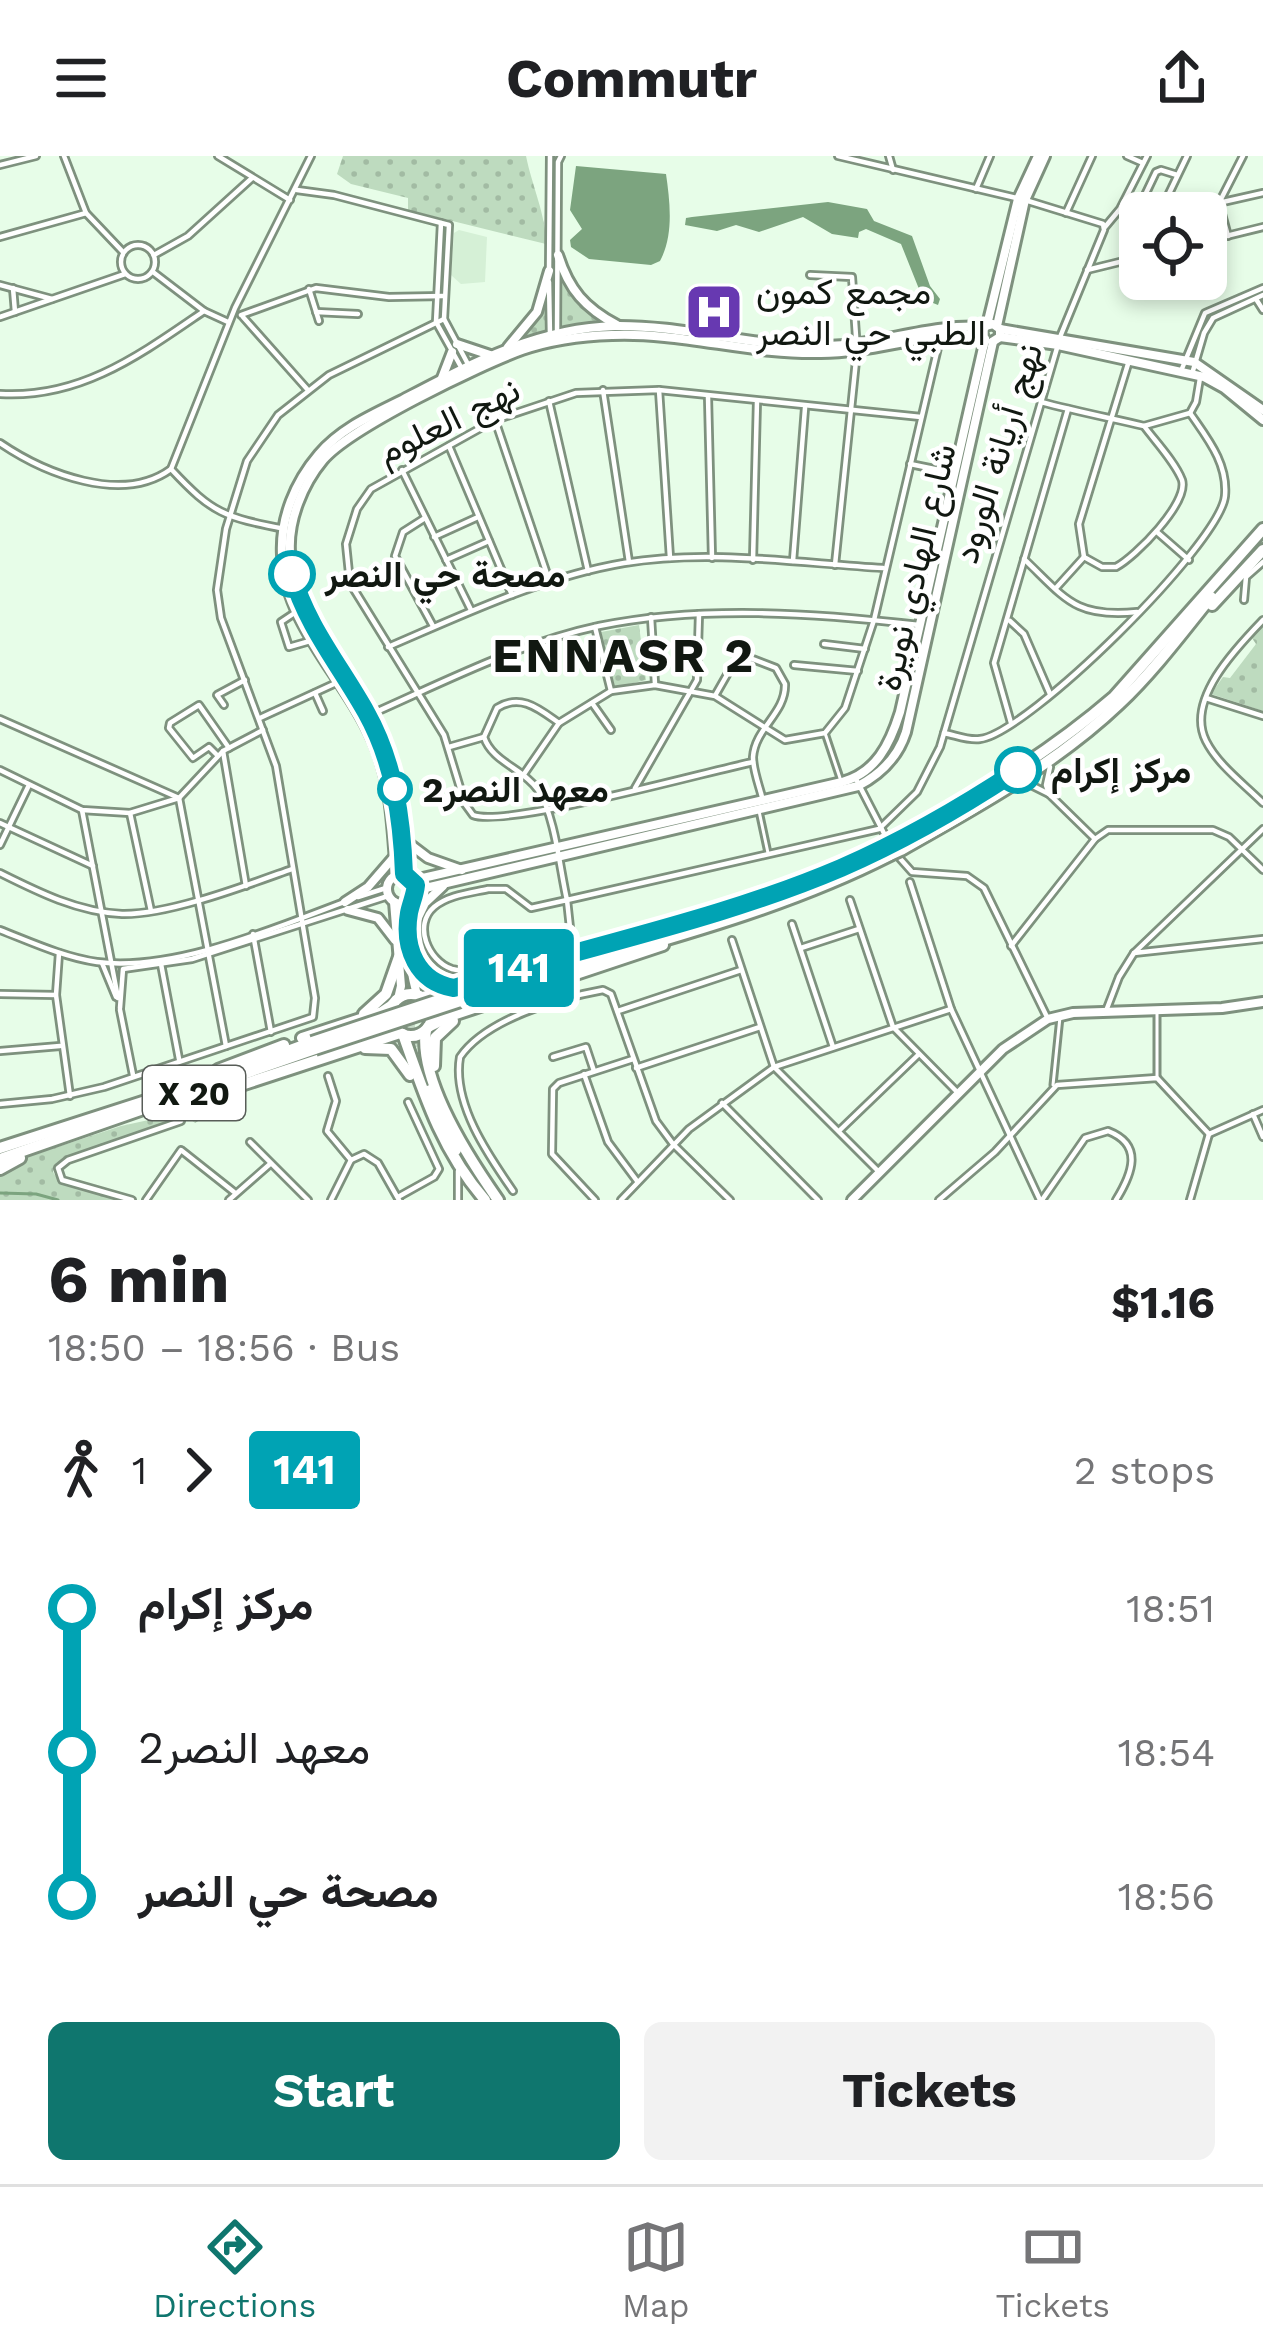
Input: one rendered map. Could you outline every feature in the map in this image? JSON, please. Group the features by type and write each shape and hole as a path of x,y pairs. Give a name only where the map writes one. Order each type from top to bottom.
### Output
{"highway":[{"name":"X 20","path":"504,982 842,880 1057,745 1114,698 1153,660 1263,525"},
{"path":"1153,660 1176,620 1263,525"},
{"name":"X 20","path":"1219,582 1263,539"},
{"path":"1153,660 1263,550"},
{"name":"X 20","path":"2,1158 71,1130 893,849 958,818 1061,752 1121,703 1147,675 1153,660"},
{"path":"958,818 1050,767 1108,723 1147,675"},
{"path":"316,1050 401,1033 415,1035 777,903"},
{"path":"112,1116 382,1012 396,1001 722,911"},
{"path":"348,1022 382,1000 402,952 426,977 456,983"},
{"path":"444,1104 434,1055 439,1032 455,1020 521,993"},
{"path":"420,996 431,1008 424,1050 444,1104 466,1150 499,1200"},
{"path":"396,1001 390,1016 401,1033 428,1109"},
{"path":"414,1048 441,1120 485,1200"},
{"path":"316,1050 392,1049 448,1150 485,1200"}],"main road":[{"name":"شارع الهادي نويرة","path":"857,783 892,760 906,733 991,332 1022,200 1041,156"},
{"path":"558,255 582,302 618,326"},
{"path":"507,349 537,312 549,271"},
{"path":"420,996 402,952 390,895 400,874 403,839 389,766 302,605 292,574 286,530 308,484 340,443 491,355 618,326 801,346 857,347 917,329 1059,341 1196,375 1224,388 1263,420"},
{"name":"شارع الهادي نويرة","path":"857,783 892,739 991,332"},
{"path":"415,889 400,874 394,855 384,768 365,717 296,612 285,576 286,530 299,485 328,445 356,423 441,380 554,337 618,334 816,354 941,334 991,332"},
{"path":"441,380 454,348 491,355"},
{"path":"1130,356 1197,364 1263,410"},
{"path":"762,806 842,782 857,783"},
{"path":"390,895 405,903 415,889 464,871 857,783"},
{"path":"403,839 428,857 464,871"},
{"path":"415,889 556,853"},
{"path":"394,855 347,906 378,918 402,952"},
{"path":"396,1001 402,952 424,903 447,883"},
{"path":"409,939 415,889"},
{"path":"852,1200 1017,1036 1048,1018 1263,1002"}],"street":[{"path":"0,165 36,156"},
{"path":"64,156 86,213 123,252 125,274"},
{"path":"218,156 290,200"},
{"path":"0,443 77,481 144,482 171,469 236,308 311,156"},
{"path":"838,156 1022,200 1105,227"},
{"path":"889,156 893,170"},
{"path":"976,189 990,156"},
{"path":"1066,213 1092,156"},
{"path":"1126,156 1145,159"},
{"path":"1169,192 1187,156"},
{"path":"1225,192 1243,156"},
{"path":"554,337 557,158"},
{"path":"554,337 549,271 557,158"},
{"name":"نهج أريانة الورود","path":"880,829 917,792 944,733 1059,341 1105,227 1120,209 1145,159"},
{"path":"1146,192 1156,172 1178,176"},
{"path":"154,255 188,236 252,178"},
{"path":"297,190 445,224 440,320 467,370"},
{"path":"1227,201 1263,193"},
{"path":"0,237 86,213"},
{"path":"1227,232 1228,236 1263,227"},
{"path":"123,252 142,246 154,255"},
{"path":"153,272 154,255"},
{"path":"1085,270 1119,262"},
{"path":"0,317 125,274 141,280 153,272"},
{"path":"153,272 204,311 230,322"},
{"path":"810,275 850,275 852,281 857,347 835,565"},
{"path":"0,284 56,299"},
{"path":"13,288 15,312"},
{"path":"242,315 309,289 439,296"},
{"path":"309,289 319,321"},
{"path":"1260,295 1263,310"},
{"path":"1181,372 1205,313 1260,295"},
{"path":"1040,402 1144,426 1190,413 1196,402 1197,364 1209,322 1260,295"},
{"path":"236,308 307,388"},
{"path":"0,394 56,391 105,374 134,360 204,311"},
{"path":"316,311 358,314"},
{"path":"0,1104 70,1096 134,1078 309,1019 315,1013 276,766 218,600 229,516 256,443 307,388 440,320"},
{"path":"524,774 560,723 610,691 655,685 693,689 792,742 825,733 845,708 874,620 941,334"},
{"path":"1130,356 1079,524 1084,556 1097,566 1116,567 1156,531 1180,500 1182,482 1144,426"},
{"path":"603,390 628,562"},
{"name":"نهج العلوم","path":"546,810 494,820 473,815 465,805 448,747 350,583 346,544 363,499 379,483 495,420 548,401 603,390 658,390 921,417"},
{"path":"658,390 670,559"},
{"path":"708,397 712,558"},
{"path":"548,401 588,571"},
{"path":"753,560 757,401"},
{"path":"793,562 805,408"},
{"path":"1011,723 993,669 1068,409"},
{"path":"944,733 982,739 1011,723 1141,611 1189,560 1217,520 1225,496 1222,466 1190,413"},
{"path":"495,420 549,582"},
{"path":"449,446 512,595"},
{"path":"910,464 954,473"},
{"path":"171,469 207,506 286,530"},
{"path":"402,470 471,611"},
{"path":"434,537 479,517"},
{"path":"425,518 403,532 395,556 434,627"},
{"path":"1156,531 1189,560"},
{"path":"446,560 489,541"},
{"path":"1055,589 1084,556"},
{"path":"388,646 549,582 628,562 712,558 885,568"},
{"path":"1024,559 1078,608 1094,613 1141,611"},
{"path":"1244,600 1246,577 1263,562"},
{"path":"296,612 281,622 289,647 312,640"},
{"path":"365,717 544,641 651,617 699,614 919,626"},
{"path":"635,788 697,680 699,614"},
{"path":"651,617 655,685"},
{"path":"1009,620 1026,639 1050,694"},
{"path":"1263,620 1205,698 1200,726 1208,745 1263,803"},
{"path":"595,627 610,691"},
{"path":"824,644 865,649"},
{"path":"715,697 733,666 750,658 768,663 782,676 786,693 763,730 753,762 768,853"},
{"path":"794,665 858,671"},
{"path":"224,705 217,695 220,691 245,680"},
{"path":"260,718 340,681"},
{"path":"315,693 323,711"},
{"path":"1205,698 1263,716"},
{"path":"560,723 532,704 514,701 497,708 484,737 491,752 536,787 546,810 567,900 573,932 568,940 480,968 446,966 427,943 425,925 429,912 459,895 506,889 535,908 567,900 768,853 880,829"},
{"path":"592,703 611,730"},
{"path":"223,752 209,747 193,758 170,723 199,705 223,752 246,886"},
{"path":"0,719 179,798"},
{"path":"0,770 82,810 130,813 179,798 223,752 264,730"},
{"path":"825,733 842,782"},
{"path":"448,747 484,737"},
{"path":"546,810 753,762"},
{"path":"1049,794 1050,767"},
{"path":"857,783 880,829 911,872 977,880 1048,1018"},
{"path":"1027,783 1049,794 1095,839"},
{"path":"0,844 30,784"},
{"path":"179,798 226,1047"},
{"path":"82,810 134,1078"},
{"path":"130,813 152,911"},
{"path":"0,823 94,866"},
{"path":"1106,1011 1134,952 1263,829"},
{"path":"1011,946 1095,839 1116,830 1221,832 1263,869"},
{"path":"0,873 58,900 102,912 152,911 293,869"},
{"path":"910,882 951,1009 1041,1200"},
{"path":"120,1008 123,968 209,950 390,895"},
{"path":"850,900 892,1028 959,1095"},
{"path":"792,924 833,1047"},
{"path":"801,948 860,929"},
{"path":"0,930 59,953 102,963 161,962"},
{"path":"254,937 271,1032"},
{"path":"1134,952 1263,939"},
{"path":"732,940 774,1066 880,1173"},
{"path":"59,953 56,995 70,1096"},
{"path":"161,962 180,1062"},
{"path":"102,963 120,1008"},
{"path":"618,1011 741,970"},
{"path":"513,1191 474,1125 461,1085 460,1057 479,1035 497,1025 599,990 611,994 656,1121 730,1200"},
{"path":"0,994 56,995"},
{"path":"621,1200 673,1144 774,1066 951,1009"},
{"path":"1157,1011 1157,1078 1209,1134"},
{"path":"939,1200 1012,1136 1053,1087 1060,1015"},
{"path":"636,1068 760,1027"},
{"path":"0,1051 60,1046"},
{"path":"553,1057 586,1047 594,1071"},
{"path":"840,1130 919,1054"},
{"path":"595,1200 552,1154 554,1086 633,1059"},
{"path":"584,1074 608,1142 638,1183"},
{"path":"328,1076 336,1101 327,1131 351,1160"},
{"path":"1053,1087 1157,1078"},
{"path":"332,1200 351,1160 359,1154 374,1158 399,1198 434,1177 439,1169 408,1102"},
{"path":"722,1103 818,1200"},
{"path":"1190,1200 1209,1134 1263,1110"},
{"path":"1253,1114 1263,1137"},
{"path":"132,1200 62,1180 58,1168 68,1160 181,1121"},
{"path":"1041,1200 1085,1138 1108,1132 1126,1141 1133,1158 1116,1200"},
{"path":"250,1142 308,1200"},
{"path":"146,1200 181,1150 234,1192"},
{"path":"448,1150 460,1178 458,1200"},
{"path":"229,1200 270,1164"}],"shaded area":[{"path":"343,156 526,156 546,244 408,210 408,198 351,184 337,174"},
{"path":"576,166 666,174 669,229 660,261 651,265 589,259 571,247 570,240 582,229 570,210"},
{"path":"828,202 867,209 874,221 912,236 930,286 940,299 938,305 923,299 901,244 866,229 858,238 832,234 803,217 759,232 736,225 717,231 685,225 686,218 692,217"},
{"path":"454,233 487,237 485,282 461,284 451,275"},
{"path":"562,275 579,304 608,324 562,328 516,342 528,326"},
{"path":"639,625 646,680 612,688 601,632"},
{"path":"1263,626 1263,711 1211,694 1256,644 1252,638"},
{"path":"227,1103 195,1123 186,1116 56,1163 53,1172 59,1181 129,1200 0,1200 0,1166 121,1126"}],"waterway":[{"path":"0,1193 58,1200"}],"tunnel":[{"path":"414,1048 410,1022 417,1000 433,985 458,978"}],"bus line":[{"name":"141","path":"292,574 302,605 380,740 397,796 404,874 416,885 408,920 411,953 426,977 442,986 454,988 796,885 897,842 1018,770"}],"place":[{"name":"مجمع كمون الطبي حي النصر","path":"714,312"},
{"name":"مصحة حي النصر","path":"292,574"},
{"name":"مركز إكرام","path":"1018,770"},
{"name":"معهد النصر2","path":"395,789"}],"district":[{"name":"ENNASR 2","path":"624,655"}]}
